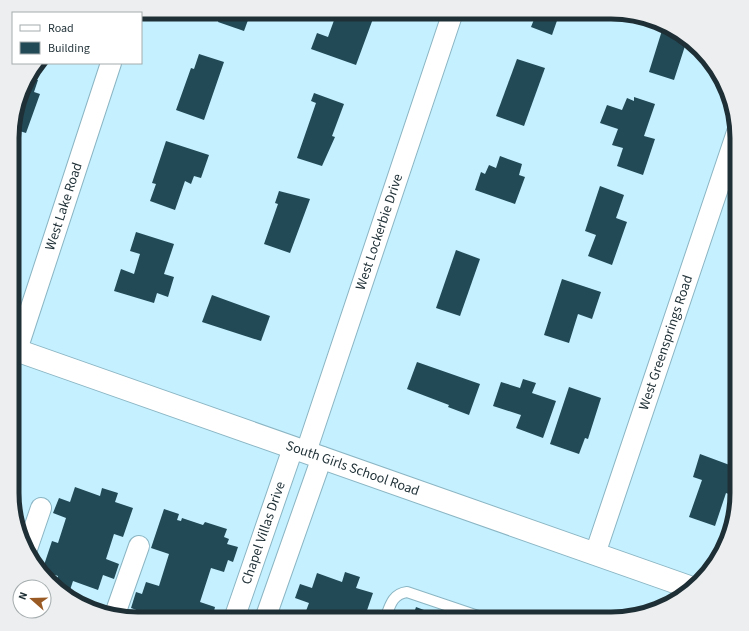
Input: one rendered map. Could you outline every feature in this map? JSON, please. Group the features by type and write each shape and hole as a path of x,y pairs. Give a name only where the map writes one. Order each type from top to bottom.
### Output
{"main road":[{"name":"South Girls School Road","path":"19,351 685,586"}],"street":[{"name":"West Lockerbie Drive","path":"307,452 451,19"},
{"name":"West Lake Road","path":"19,338 111,64"},
{"name":"West Greensprings Road","path":"595,554 730,153"},
{"name":"Chapel Villas Drive","path":"237,612 307,452"},
{"path":"267,612 307,452"},
{"path":"29,542 41,508"},
{"path":"116,610 139,546"}],"lane":[{"path":"387,612 391,602 399,593 407,592 466,612"}],"building":[{"path":"219,19 248,19 244,31 218,22"},
{"path":"334,19 373,19 356,65 311,49 317,33 328,37"},
{"path":"534,19 558,19 552,35 531,27"},
{"path":"662,30 687,46 685,46 674,80 649,72"},
{"path":"199,54 224,62 204,120 176,110 191,68 194,69"},
{"path":"517,59 545,68 524,126 496,116"},
{"path":"35,79 38,80 34,92 40,94 26,133 19,131 20,122 28,92"},
{"path":"314,93 344,104 332,136 335,137 322,166 297,158 316,103 311,101"},
{"path":"634,97 655,104 644,136 655,139 643,175 617,166 623,148 612,145 618,129 600,123 607,105 622,110 627,98 634,101"},
{"path":"166,141 209,155 201,178 194,176 191,184 185,181 175,210 150,201 156,184 152,183"},
{"path":"500,156 522,164 519,175 525,177 515,204 475,190 481,172 485,174 489,165 496,168"},
{"path":"600,186 624,195 616,218 627,222 612,265 588,256 596,235 585,231"},
{"path":"279,191 310,199 290,253 264,244 278,204 275,203"},
{"path":"136,232 174,244 164,274 174,277 168,297 157,293 154,303 114,291 121,269 134,274 140,254 130,251"},
{"path":"456,250 480,259 460,316 436,308"},
{"path":"562,279 601,292 592,319 578,314 569,343 544,335"},
{"path":"212,295 270,316 261,341 202,322"},
{"path":"417,362 480,384 469,415 448,407 449,405 407,389"},
{"path":"523,379 536,383 532,393 556,401 543,438 516,428 521,415 493,406 501,382 520,388"},
{"path":"569,387 601,398 588,439 585,438 579,454 550,444"},
{"path":"700,454 730,465 730,495 726,493 715,526 689,517 702,480 693,477"},
{"path":"75,487 100,496 102,488 118,493 115,502 133,508 123,537 114,534 106,559 119,564 114,579 103,575 98,590 73,581 70,590 68,590 57,580 58,576 51,574 44,566 52,541 58,543 66,518 53,513 59,498 70,502"},
{"path":"164,509 179,514 177,520 181,521 182,518 203,525 205,522 227,529 224,537 229,539 227,544 238,547 233,562 228,560 224,572 211,568 200,602 215,607 214,612 142,612 131,608 136,592 142,594 146,582 159,586 169,554 151,548"},
{"path":"345,572 360,577 356,588 373,593 366,612 306,612 309,603 295,598 300,584 312,588 317,573 342,582"},
{"path":"416,607 429,612 414,612"}]}
